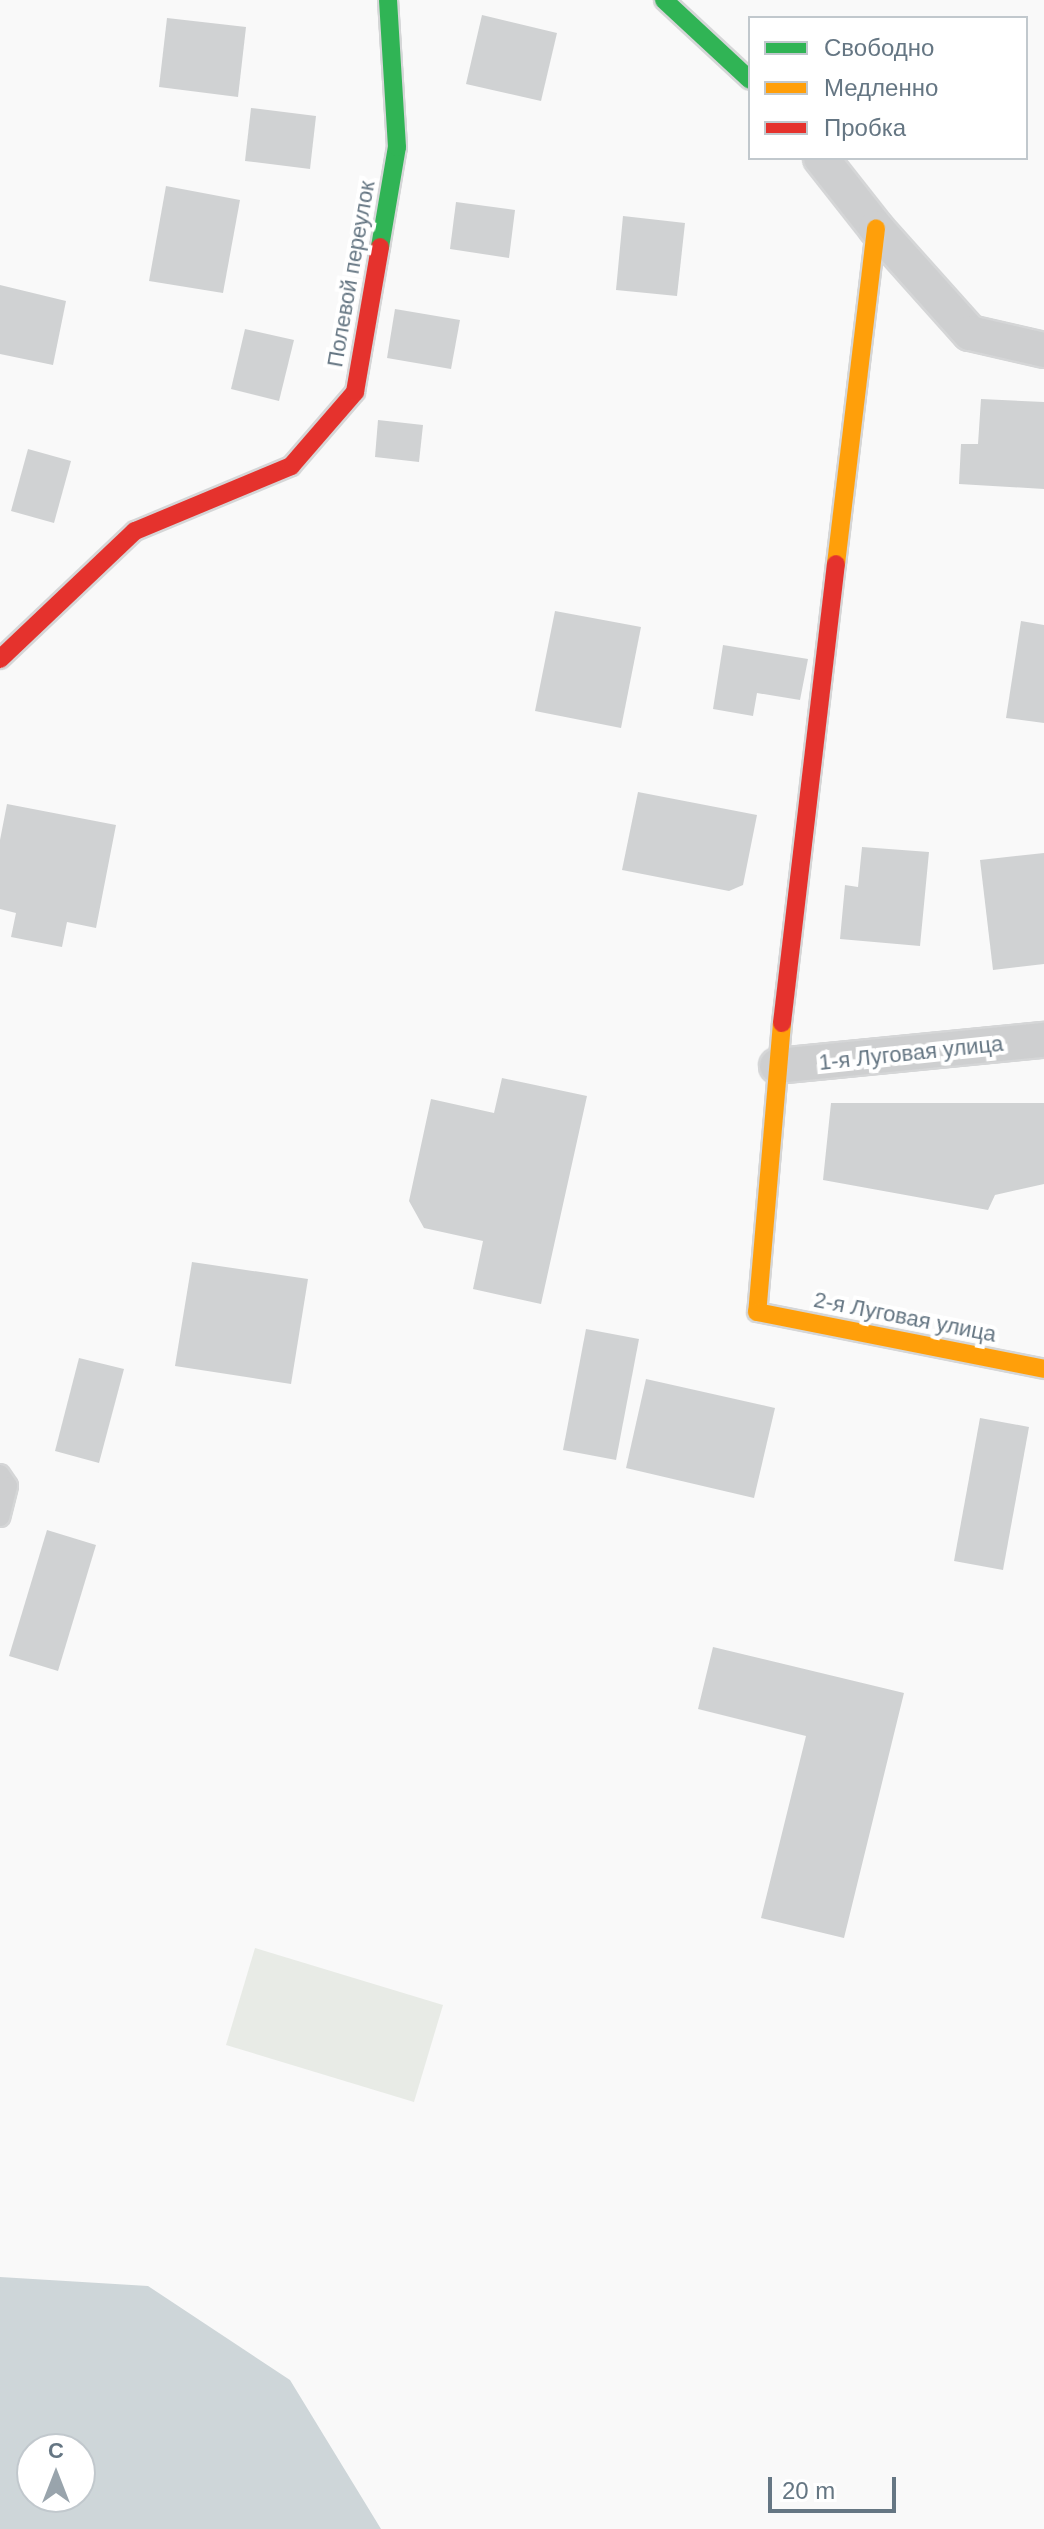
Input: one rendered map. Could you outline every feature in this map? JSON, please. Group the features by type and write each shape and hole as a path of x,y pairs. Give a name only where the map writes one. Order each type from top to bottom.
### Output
{"street":[{"name":"Полевой переулок","path":"4,651 135,531 291,466 355,392 397,147 388,0"},
{"path":"664,0 748,78"},
{"path":"823,160 876,228 970,333 1044,350"},
{"path":"777,1066 876,228"},
{"name":"1-я Луговая улица","path":"777,1066 1044,1040"},
{"name":"2-я Луговая улица","path":"777,1066 757,1312 1044,1369"}],"lane":[{"path":"0,1474 8,1486 0,1517"}],"shaded area":[{"path":"255,1948 443,2005 414,2102 226,2045"},
{"path":"0,2277 148,2286 290,2380 381,2529 0,2529"}],"building":[{"path":"482,15 557,33 541,101 466,84"},
{"path":"167,18 246,27 238,97 159,87"},
{"path":"251,108 316,116 310,169 245,161"},
{"path":"166,186 240,200 223,293 149,281"},
{"path":"456,202 515,210 509,258 450,249"},
{"path":"623,216 685,223 677,296 616,290"},
{"path":"0,285 66,301 53,365 0,354"},
{"path":"395,309 460,320 451,369 387,358"},
{"path":"245,329 294,340 279,401 231,389"},
{"path":"981,399 1044,402 1044,489 959,484 961,444 978,444"},
{"path":"378,420 423,425 419,462 375,457"},
{"path":"28,449 71,461 54,523 11,511"},
{"path":"555,611 641,627 621,728 535,711"},
{"path":"1021,621 1044,625 1044,723 1006,718"},
{"path":"723,645 808,659 800,700 757,693 753,716 713,709"},
{"path":"638,792 757,815 743,885 729,891 622,870"},
{"path":"7,804 116,825 96,928 67,922 62,947 11,937 16,913 0,909 0,840"},
{"path":"862,847 929,852 920,946 840,939 845,885 858,887"},
{"path":"1044,853 1044,964 993,970 980,860"},
{"path":"502,1078 587,1096 541,1304 473,1289 483,1241 424,1228 409,1201 431,1099 494,1113"},
{"path":"831,1103 1044,1103 1044,1184 995,1195 988,1210 823,1180"},
{"path":"192,1262 308,1279 291,1384 175,1366"},
{"path":"586,1329 639,1339 616,1460 563,1450"},
{"path":"79,1358 124,1369 99,1463 55,1451"},
{"path":"646,1379 775,1408 754,1498 626,1468"},
{"path":"980,1418 1029,1427 1003,1570 954,1561"},
{"path":"47,1530 96,1545 58,1671 9,1656"},
{"path":"713,1647 904,1693 844,1938 761,1918 806,1736 698,1709"}],"traffic: fast":[{"path":"380,247 397,147 388,0"},
{"path":"664,0 748,78"}],"traffic: slow":[{"path":"836,564 876,228"},
{"path":"782,1023 757,1312 1044,1369"}],"traffic: jam":[{"path":"0,659 135,531 291,466 355,392 380,247"},
{"path":"782,1023 836,564"}]}
